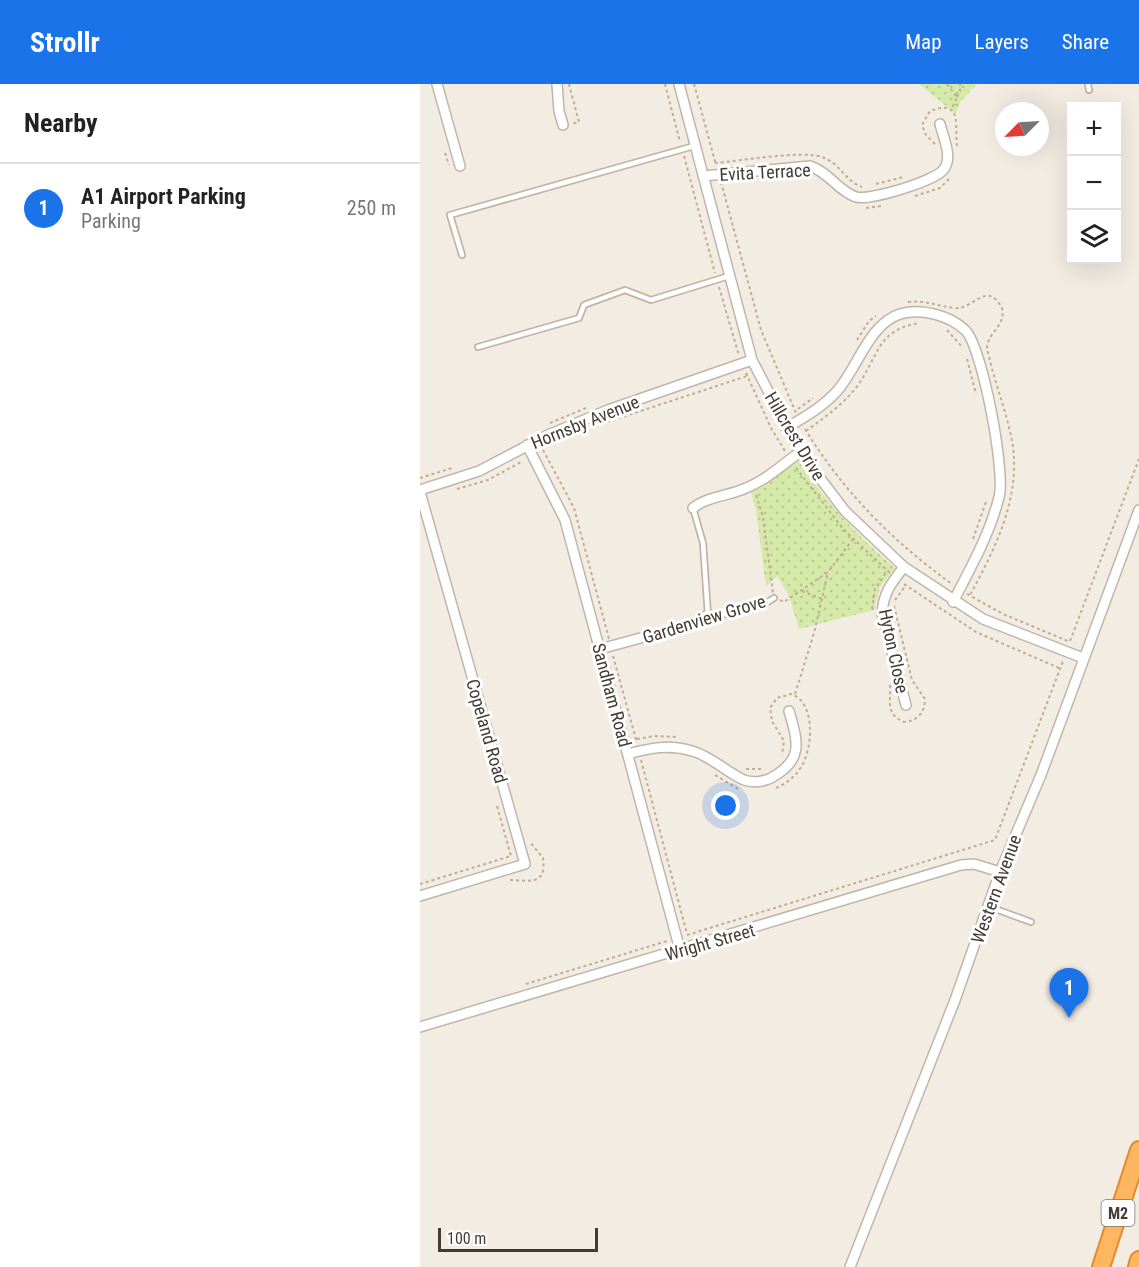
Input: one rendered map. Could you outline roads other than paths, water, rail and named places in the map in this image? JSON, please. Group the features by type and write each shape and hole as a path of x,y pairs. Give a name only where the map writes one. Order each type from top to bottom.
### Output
{"highway":[{"name":"M2","path":"1101,1267 1139,1150"},
{"path":"1137,1267 1139,1260"}],"street":[{"path":"437,84 460,166"},
{"path":"557,84 559,111 564,125"},
{"name":"Hillcrest Drive","path":"678,84 752,360 800,452 845,511 904,567 953,602 1011,632 1083,658"},
{"name":"Evita Terrace","path":"703,176 810,166 825,171 852,195 858,198 870,197 933,178 945,169 948,155 940,124"},
{"path":"786,428 836,392 852,373 881,325 901,314 926,313 945,317 966,331 975,352 999,447 1002,479 999,497 975,560 953,602"},
{"name":"Hornsby Avenue","path":"420,491 479,471 527,445 608,410 752,360"},
{"name":"Sandham Road","path":"527,445 565,520 680,950"},
{"path":"693,508 700,502 753,485 800,452"},
{"name":"Copeland Road","path":"420,491 525,864 420,896"},
{"name":"Western Avenue","path":"850,1267 990,907 1000,872 1041,775 1139,510"},
{"name":"Hyton Close","path":"904,567 888,587 883,600 882,614 906,705"},
{"name":"Gardenview Grove","path":"600,649 692,624 708,615"},
{"path":"628,754 654,747 691,750 704,755 746,781 767,780 783,771 794,756 796,738 789,711"},
{"name":"Wright Street","path":"420,1027 961,865 974,864 1000,872"}],"lane":[{"path":"462,255 450,215 694,146"},
{"path":"478,347 579,318 584,305 625,290 651,300 729,276"},
{"path":"693,508 703,543 708,615"},
{"name":"Gardenview Grove","path":"708,615 723,615 765,604 774,598"},
{"path":"990,907 1031,922"}],"place":[{"name":"A1 Airport Parking","path":"1069,1018"}]}
